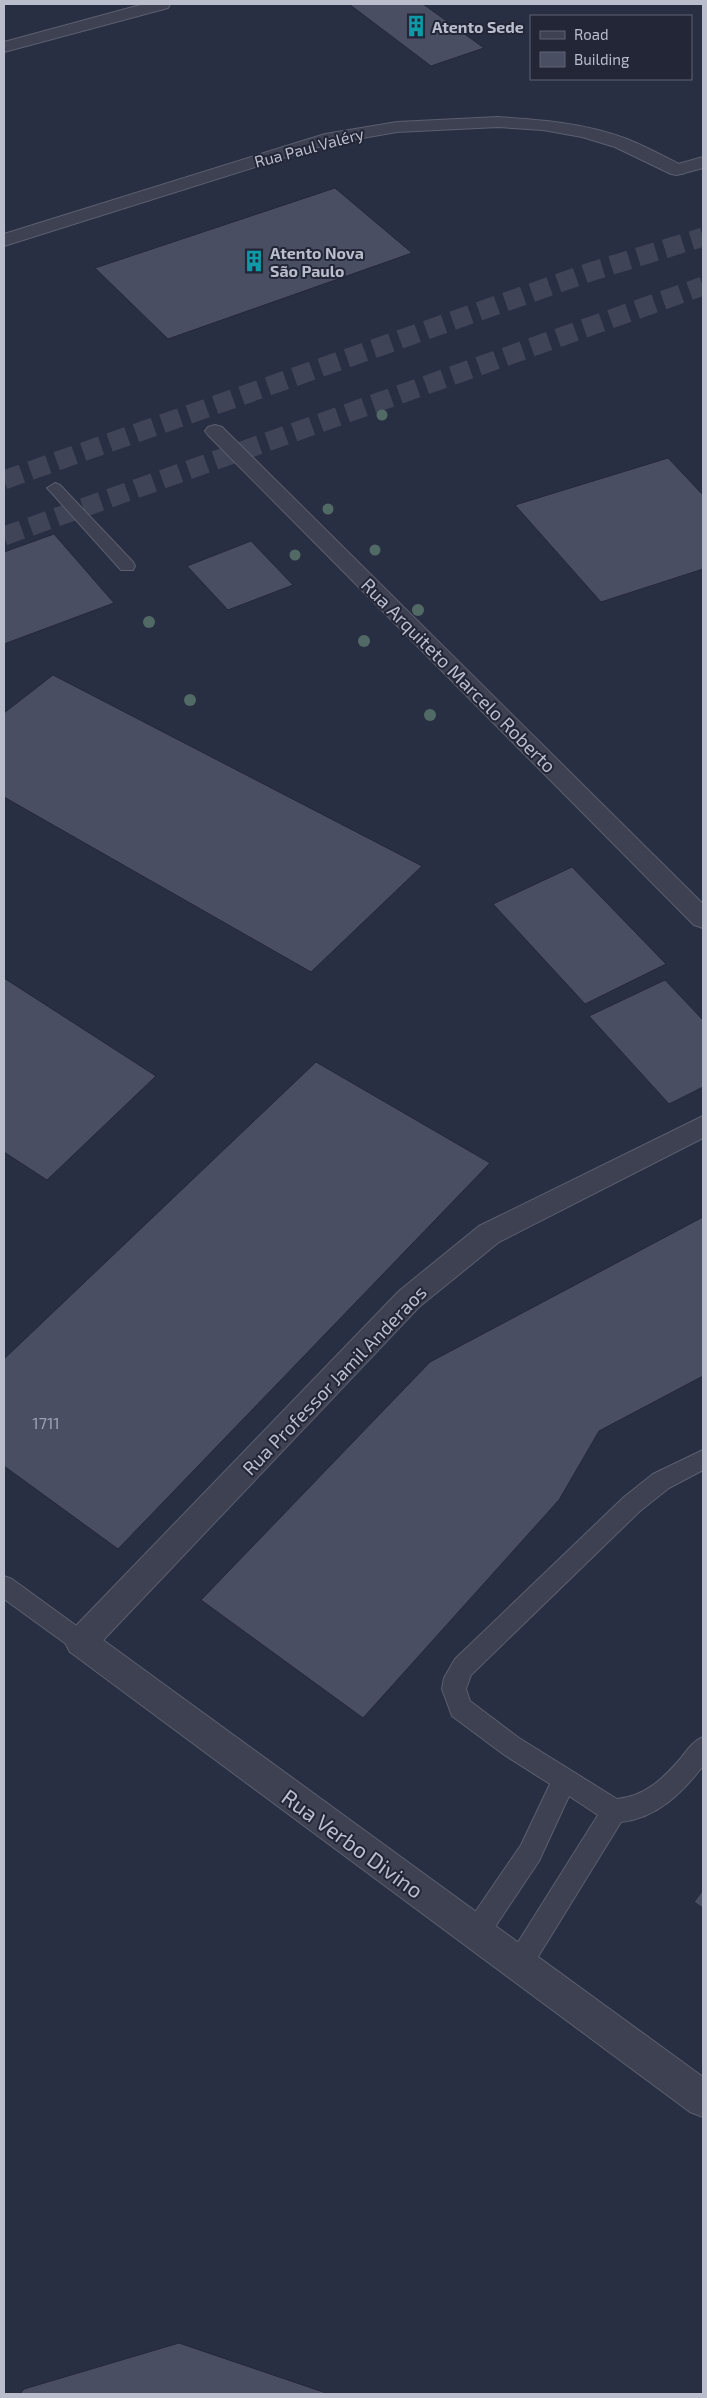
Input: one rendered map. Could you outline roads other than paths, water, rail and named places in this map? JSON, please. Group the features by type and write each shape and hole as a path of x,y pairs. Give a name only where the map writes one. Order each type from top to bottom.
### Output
{"street":[{"path":"4,47 162,4"},
{"name":"Rua Paul Valéry","path":"4,240 325,139 397,127 498,122 543,125 584,132 621,143 677,170 703,162"},
{"name":"Rua Arquiteto Marcelo Roberto","path":"215,431 703,919"},
{"name":"Rua Professor Jamil Anderaos","path":"81,1642 408,1299 488,1234 703,1126"},
{"name":"Rua Verbo Divino","path":"81,1642 703,2099"}],"lane":[{"path":"55,488 127,566"},
{"path":"703,1459 661,1481 632,1504 462,1667 456,1678 454,1690 460,1708 564,1781 614,1811 630,1811 656,1798 675,1783 703,1748"},
{"name":"Rua Verbo Divino","path":"4,1586 81,1642"},
{"path":"476,1933 530,1853 564,1781"},
{"path":"519,1964 614,1811"}],"tunnel":[{"path":"4,480 590,272 703,237"},
{"path":"4,536 703,286"}],"place":[{"name":"Atento Sede","path":"416,26"},
{"name":"Atento Nova São Paulo","path":"254,261"}]}
